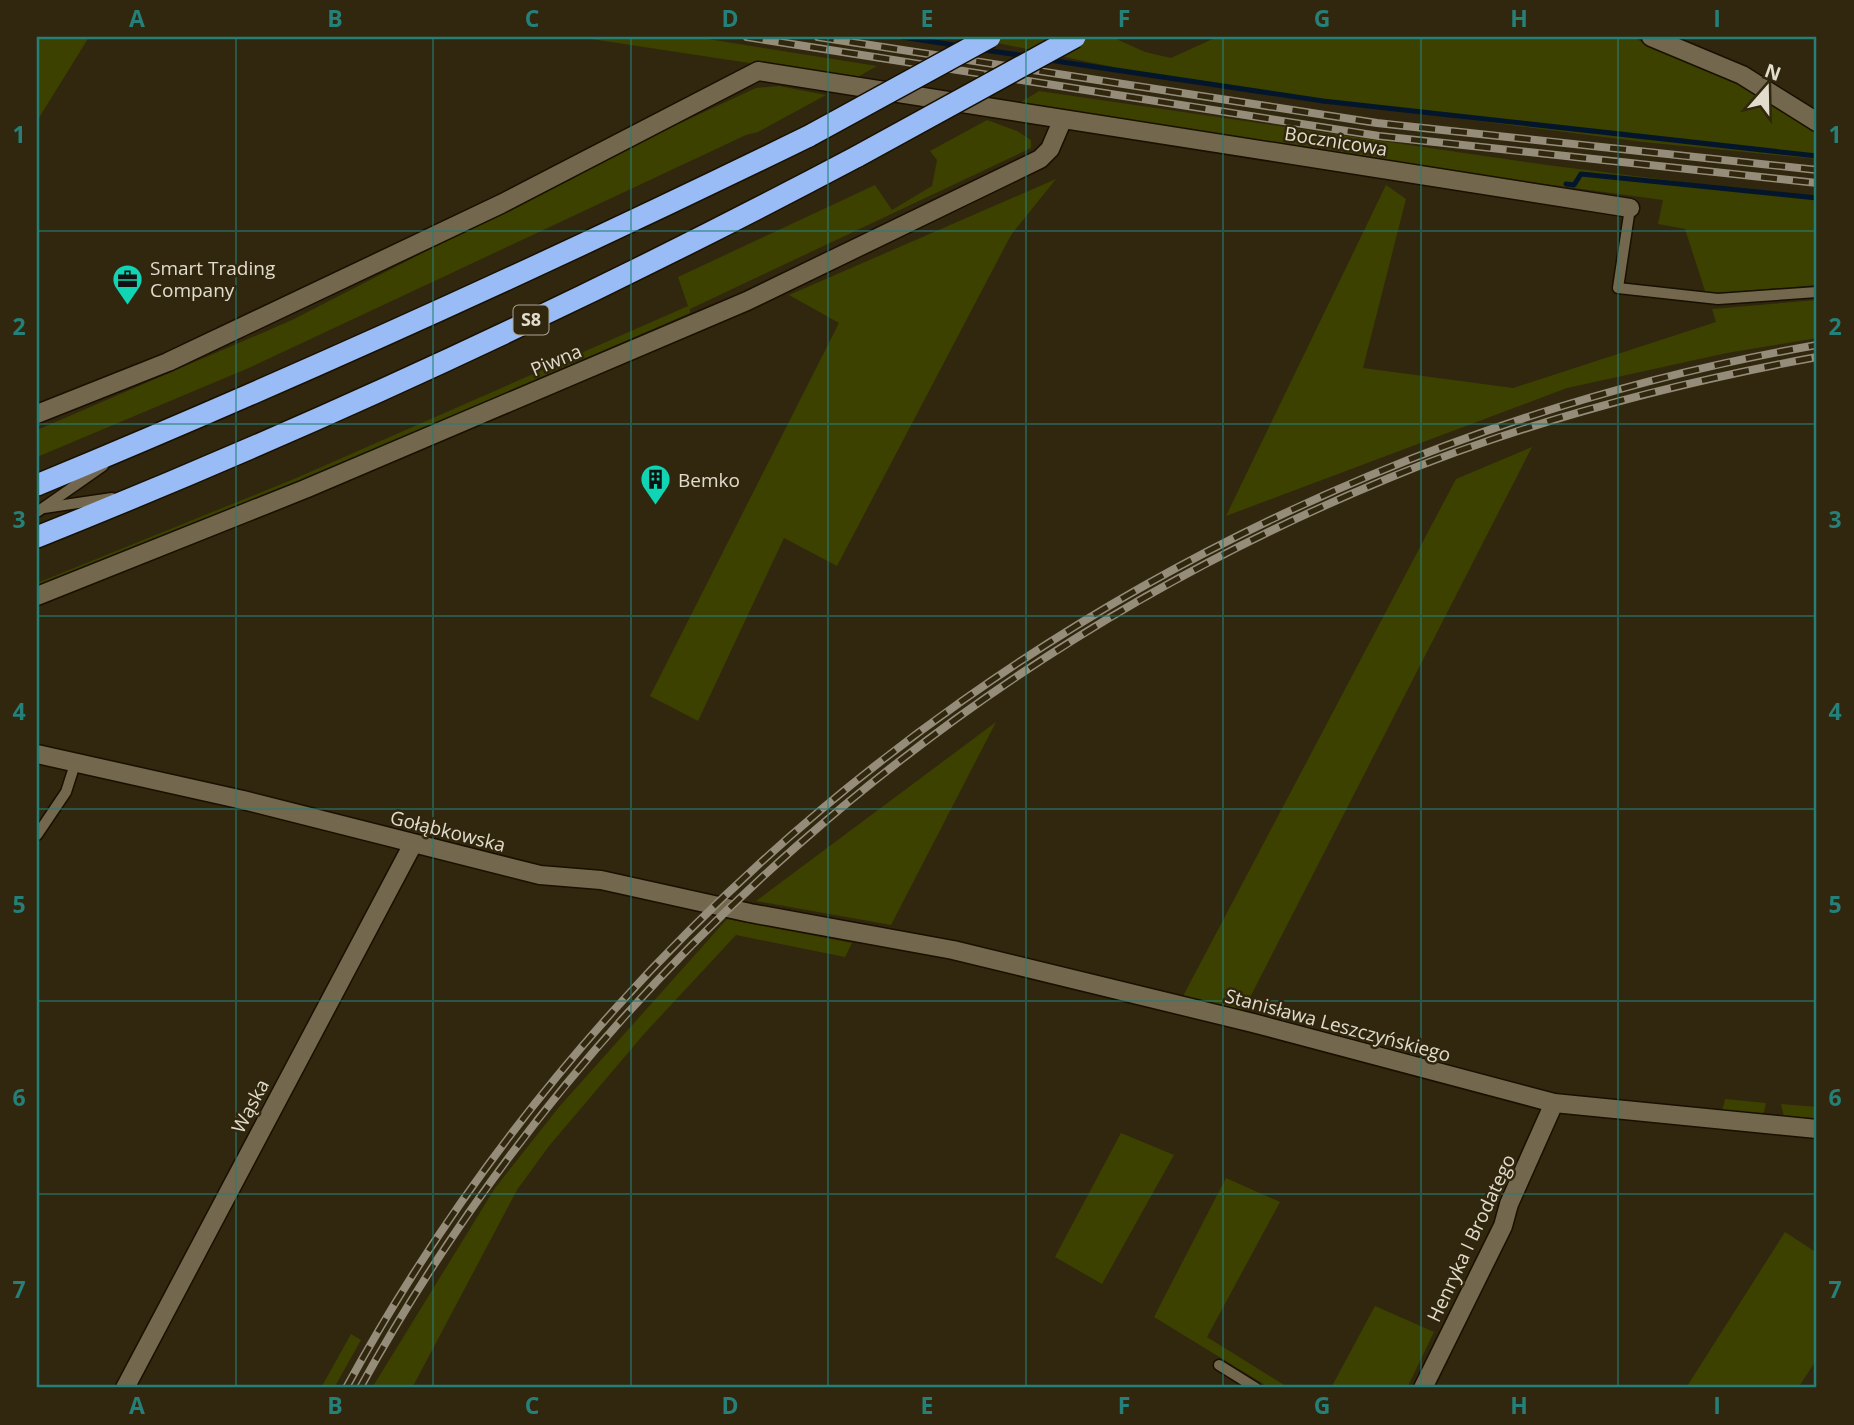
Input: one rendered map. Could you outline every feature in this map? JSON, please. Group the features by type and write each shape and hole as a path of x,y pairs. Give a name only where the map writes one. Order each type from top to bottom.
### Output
{"highway":[{"name":"S8","path":"37,485 247,398 481,292 809,136 990,37"},
{"name":"S8","path":"37,537 151,492 585,295 858,156 1075,37"}],"street":[{"path":"1651,37 1742,75 1817,122"},
{"name":"Bocznicowa","path":"37,414 168,362 501,204 758,71 1062,121 1192,138 1630,208"},
{"name":"Piwna","path":"37,596 305,489 747,301 1040,159 1054,142 1062,121"},
{"name":"Gołąbkowska","path":"37,754 76,761 540,875 601,880 853,932"},
{"name":"Wąska","path":"125,1388 413,845"},
{"name":"Stanisława Leszczyńskiego","path":"853,932 953,950 1253,1023 1554,1103 1817,1129"},
{"name":"Henryka I Brodatego","path":"1423,1388 1503,1226 1509,1204 1554,1103"}],"lane":[{"name":"Bocznicowa","path":"1630,208 1618,288 1718,299 1817,292"},
{"path":"38,510 135,444"},
{"path":"38,510 151,492"},
{"path":"37,835 66,792 76,761"},
{"path":"1219,1365 1256,1388"}],"green space":[{"path":"37,37 89,37 37,121"},
{"path":"578,37 695,37 877,66 854,79"},
{"path":"969,37 1112,37 1145,52 1171,58 1217,37 1633,37 1651,47 1734,78 1817,128 1817,159 1643,142 1199,85"},
{"path":"779,86 826,95 758,132 746,135 251,367 37,457 37,430 292,320 635,144 756,88"},
{"path":"1039,91 1547,165 1817,199 1817,285 1706,294 1685,229 1658,224 1663,200 1390,163 1035,108 1021,102"},
{"path":"987,120 1017,131 1031,140 1031,148 690,309 690,313 289,487 37,589 37,583 294,479 688,306 678,277 875,185 892,210 932,186 937,160 930,151"},
{"path":"1056,179 1011,235 837,566 784,538 698,721 650,696 839,323 789,295"},
{"path":"1386,185 1406,199 1363,368 1513,388 1716,322 1712,309 1817,300 1817,338 1727,353 1567,388 1226,516"},
{"path":"1532,447 1242,1013 1182,998 1456,479"},
{"path":"996,722 891,925 756,901"},
{"path":"727,919 852,943 845,957 736,935 644,1034 549,1146 517,1190 412,1388 372,1388 495,1188 559,1107"},
{"path":"1725,1099 1766,1103 1764,1112 1758,1115 1722,1112"},
{"path":"1781,1104 1817,1107 1817,1120 1784,1117"},
{"path":"1121,1133 1174,1155 1102,1284 1055,1257"},
{"path":"1226,1178 1280,1202 1207,1337 1289,1388 1270,1388 1154,1317"},
{"path":"1785,1232 1817,1253 1817,1359 1798,1388 1686,1388"},
{"path":"1375,1306 1434,1332 1407,1388 1331,1388"},
{"path":"351,1334 361,1340 334,1388 321,1388"}],"waterway":[{"path":"902,37 960,46"},
{"path":"984,50 1026,56"},
{"path":"1049,60 1323,101 1817,156"},
{"path":"1566,184 1574,185 1581,174 1817,198"}],"railway":[{"path":"747,37 1379,136 1817,183"},
{"path":"818,37 1377,123 1817,170"},
{"path":"346,1388 470,1189 616,1008 781,844 963,700 1160,577 1370,476 1589,398 1817,345"},
{"path":"360,1388 452,1238 556,1097 671,966 797,846 933,736 1077,637 1230,551 1389,478 1494,439 1600,406 1708,379 1817,357"}],"place":[{"name":"Smart Trading Company","path":"127,306"},
{"name":"Bemko","path":"655,507"}]}
